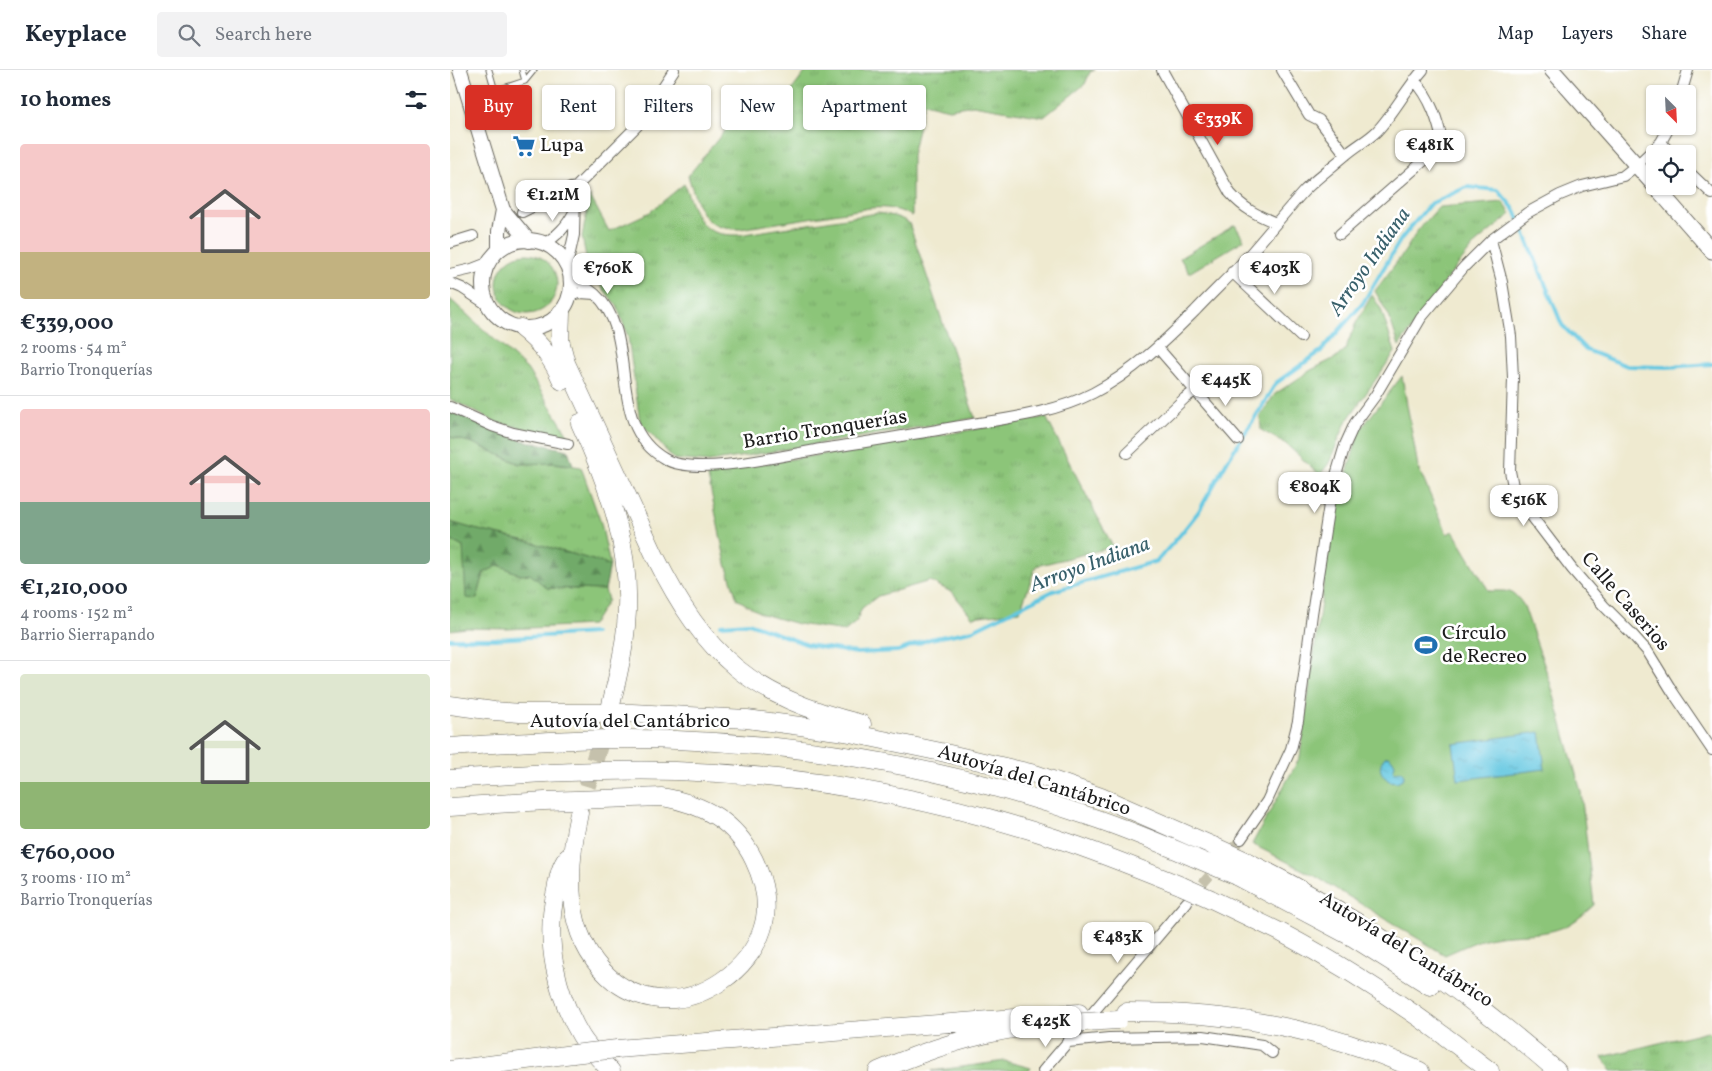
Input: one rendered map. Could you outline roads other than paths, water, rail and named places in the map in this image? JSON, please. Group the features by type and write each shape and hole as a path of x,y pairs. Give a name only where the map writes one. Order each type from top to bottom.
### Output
{"highway":[{"path":"556,316 553,349 556,368"},
{"path":"556,316 564,358 669,583 702,634 725,659 751,680 797,705 834,717 993,758 1101,797 1213,846 1241,869 1316,899 1392,945 1484,1012 1557,1071"},
{"path":"521,328 543,347 556,368 607,485 615,511 627,583 626,627 619,674 611,705"},
{"path":"450,705 520,713 668,714 788,724 845,732 1035,774"},
{"name":"Autovía del Cantábrico","path":"450,747 576,740 675,740 758,746 840,755 934,772 1046,802 1111,824 1195,858 1241,869 1413,975 1485,1025 1542,1071"},
{"path":"450,779 550,773 675,771 736,774 834,785 898,797 1005,823 1054,838 1185,894 1211,899 1281,933 1342,968 1412,1013 1490,1071"},
{"path":"450,807 545,801 662,797 679,800 706,809 719,818 742,840 759,870 764,888 766,910 762,929 754,948 740,965 726,978 708,988 691,995 660,999 628,990 612,980 589,954 581,938 573,905 572,852 579,813"},
{"path":"572,852 562,864 553,904 551,927 556,976 582,1038 611,1071"},
{"path":"450,1070 617,1049 1122,1016 1272,1024 1295,1028 1373,1052 1420,1071"},
{"path":"878,1071 930,1050 975,1037 1073,1018"}],"main road":[{"path":"460,70 465,86"},
{"path":"1552,70 1646,176"},
{"path":"478,130 503,210 529,241"},
{"path":"1663,195 1712,251"},
{"path":"500,250 499,231 503,210"},
{"path":"529,241 544,244 558,253 569,271 570,295 566,304 556,316 543,325 521,328 505,323 488,305 483,288 486,270 500,250 513,243 529,241"}],"street":[{"path":"569,271 574,235 577,187 584,177 638,126 674,70"},
{"path":"1162,70 1230,193 1239,204 1250,212 1276,222"},
{"path":"1282,70 1309,115 1319,120 1346,155"},
{"name":"Barrio Tronquerías","path":"569,271 595,294 607,308 615,326 630,412 635,427 651,448 664,459 678,464 691,466 715,465 774,457 1031,414 1064,405 1092,393 1118,378 1158,348 1232,272 1307,188 1374,134 1386,121 1423,70"},
{"path":"1683,85 1685,71"},
{"path":"1340,234 1443,144 1437,118 1420,86 1414,80"},
{"path":"1241,839 1267,801 1291,750 1298,721 1331,492 1345,445 1356,423 1375,396 1421,318 1464,267 1491,240 1513,223 1560,195 1582,186 1623,176 1661,142 1665,135"},
{"path":"1696,179 1712,194"},
{"path":"522,212 564,191 577,187"},
{"path":"544,244 563,230 574,211"},
{"path":"450,243 473,236"},
{"name":"Calle Caserios","path":"1491,240 1502,282 1510,336 1513,378 1510,471 1513,486 1527,510 1572,569 1648,652 1712,750"},
{"path":"450,274 472,269 490,262"},
{"path":"1232,272 1301,337"},
{"path":"450,283 462,288 488,305"},
{"path":"570,295 580,293 595,294"},
{"path":"1158,348 1238,440"},
{"path":"1127,453 1185,398 1195,391"},
{"path":"450,407 492,426 513,433 568,444"},
{"path":"1043,1071 1185,894"},
{"path":"1068,1042 1109,1038 1204,1036 1262,1044 1272,1054"}],"lane":[{"path":"489,70 493,85"},
{"path":"522,70 525,81"},
{"path":"514,85 525,81 534,70"},
{"path":"1195,391 1222,369"}],"water":[{"path":"1540,732 1545,769 1458,780 1453,744"},
{"path":"1388,756 1395,764 1393,772 1402,771 1404,775 1404,778 1397,782 1389,781 1383,776 1380,767 1385,757"}],"waterway":[{"name":"Arroyo Indiana","path":"721,625 749,623 808,645 857,653 898,651 930,639 971,631 1053,591 1157,561 1199,511 1229,458 1276,383 1321,351 1363,303 1401,239 1430,204 1467,187 1498,190 1515,210 1562,325 1586,350 1627,366 1667,367 1712,364"},
{"name":"Arroyo Indiana","path":"450,639 495,639 595,633"}],"tunnel":[{"path":"579,812 611,705"},
{"path":"1193,895 1241,839"}],"place":[{"name":"Lupa","path":"524,146"},
{"name":"Círculo de Recreo","path":"1426,645"}]}
